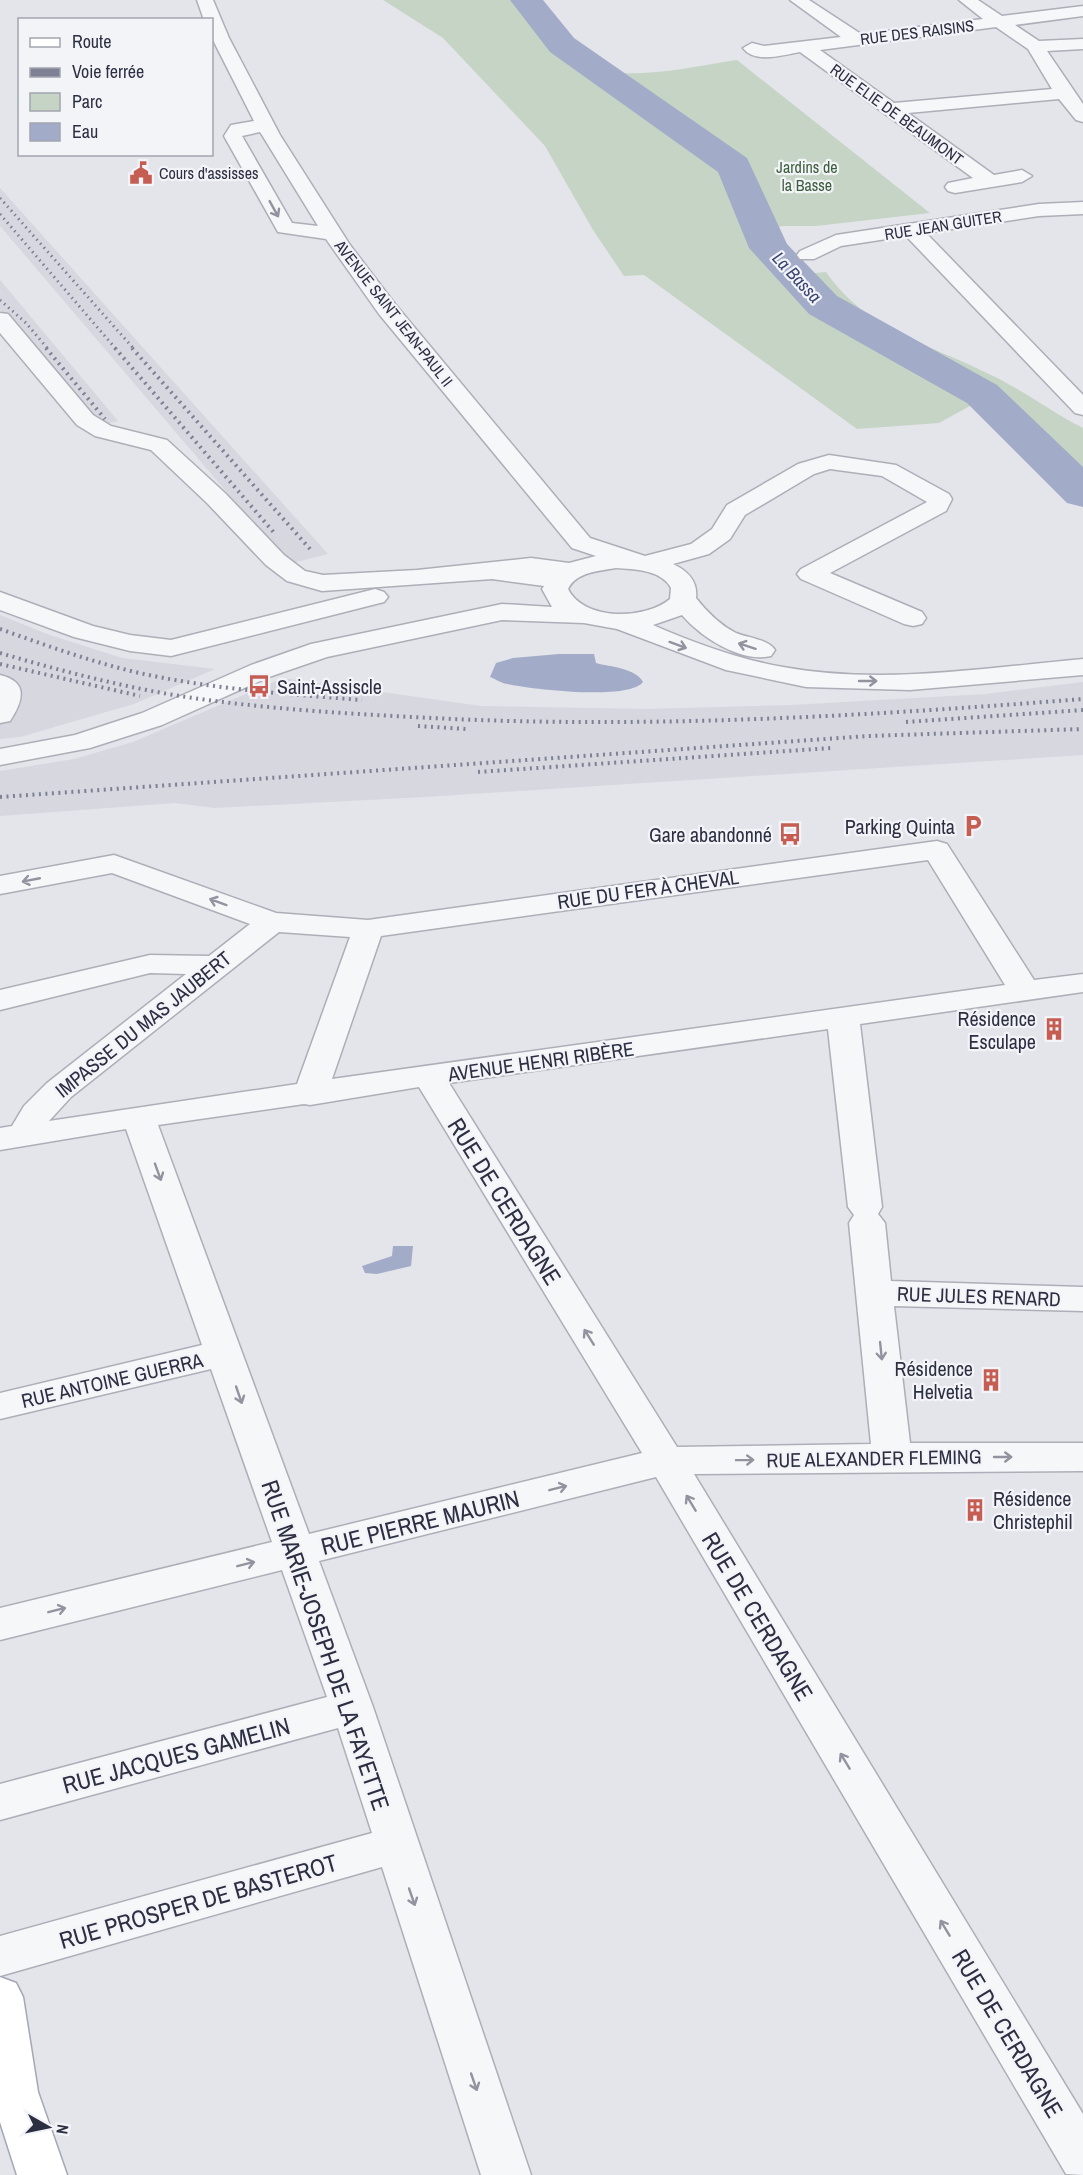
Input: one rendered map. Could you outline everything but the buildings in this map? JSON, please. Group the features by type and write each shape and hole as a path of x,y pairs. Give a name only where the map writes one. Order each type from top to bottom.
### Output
{"main road":[{"path":"0,1997 14,2092 42,2175"}],"street":[{"name":"AVENUE SAINT JEAN-PAUL II","path":"205,0 212,18"},
{"path":"798,0 858,40"},
{"path":"967,0 1003,21 1035,46 1076,105"},
{"name":"RUE DES RAISINS","path":"752,48 762,52 1083,11"},
{"name":"AVENUE SAINT JEAN-PAUL II","path":"213,20 266,125 333,234 568,569 555,594 560,602 582,616"},
{"path":"1035,46 1083,44"},
{"name":"RUE ELIE DE BEAUMONT","path":"804,47 990,181"},
{"path":"890,109 1076,105"},
{"path":"266,125 238,129 233,136 285,228 291,231 333,234"},
{"name":"RUE ELIE DE BEAUMONT","path":"956,187 1022,176"},
{"name":"RUE JEAN GUITER","path":"807,255 836,241 1039,210 1083,208"},
{"path":"911,230 1083,408"},
{"path":"0,320 86,420 103,431 159,445 216,498 274,560 296,576 322,583 417,579 492,571 521,564 545,564 568,569"},
{"path":"502,612 568,569 616,560 643,562 700,549 721,534 736,510 806,469 829,462 888,470 940,499 938,506 810,574 913,618"},
{"path":"624,622 662,615 675,608 681,588 700,549"},
{"path":"643,562 681,588 696,618 712,631 729,640 758,649 806,658 890,662 1068,662"},
{"path":"0,600 75,628 142,646 171,648 195,644 297,614 387,594 417,579"},
{"path":"0,757 81,742 152,719 260,671 320,650 502,612 582,616 624,622 708,656 746,667 807,679 887,681 1068,662 1083,648"},
{"path":"0,683 7,689 8,697 6,707 0,715"},
{"name":"RUE DU FER À CHEVAL","path":"368,929 937,850 1025,991"},
{"path":"0,885 114,864 272,922 368,929 310,1095"},
{"name":"IMPASSE DU MAS JAUBERT","path":"12,1138 58,1090 272,922"},
{"path":"0,1000 150,964 214,966"},
{"name":"AVENUE HENRI RIBÈRE","path":"12,1138 138,1117 310,1095 1083,983"},
{"name":"RUE JULES RENARD","path":"843,1017 892,1457"},
{"name":"RUE DE CERDAGNE","path":"429,1077 666,1461 1083,2158"},
{"name":"RUE MARIE-JOSEPH DE LA FAYETTE","path":"138,1117 294,1553 352,1707 395,1845 506,2175"},
{"name":"RUE JULES RENARD","path":"875,1293 1083,1299"},
{"name":"RUE ANTOINE GUERRA","path":"0,1406 224,1353"},
{"name":"RUE ALEXANDER FLEMING","path":"666,1461 892,1457 1083,1457"},
{"name":"RUE PIERRE MAURIN","path":"0,1624 666,1461"},
{"name":"RUE JACQUES GAMELIN","path":"0,1802 352,1707"},
{"name":"RUE PROSPER DE BASTEROT","path":"0,1956 395,1845"}],"shaded area":[{"path":"0,188 328,554 288,564 0,226"},
{"path":"0,280 118,421 101,425 0,310"},
{"path":"0,615 47,634 122,658 215,669 134,704 20,737 0,739"},
{"path":"283,678 481,706 647,709 791,705 986,694 1083,682 1083,755 425,797 215,808 175,803 0,816 0,771 74,759 133,742"}],"green space":[{"name":"Jardins de la Basse","path":"383,0 522,0 561,48 590,67 606,71 643,73 737,60 930,213 816,226 782,226 751,236 761,251 784,276 826,272 860,309 880,322 1003,381 1083,428 1083,472 990,395 939,423 857,429 644,275 624,276 593,230 545,146 443,38"}],"water":[{"path":"594,654 596,663 629,671 640,677 643,682 634,688 619,691 578,692 519,686 490,677 496,663 513,658"},
{"path":"393,1246 413,1246 411,1266 377,1274 365,1273 362,1266 392,1256"}],"waterway":[{"name":"La Bassa","path":"526,0 562,45 734,166 769,248 823,305 982,394 1083,493"}],"railway":[{"path":"0,198 134,349"},
{"path":"0,214 116,349"},
{"path":"0,300 26,323 48,349"},
{"path":"46,348 105,419"},
{"path":"115,348 276,535"},
{"path":"132,348 310,549"},
{"path":"0,629 101,663 163,678 248,690 362,700"},
{"path":"0,653 92,678 186,697 247,705 432,718 595,722 758,719 920,711 1083,699"},
{"path":"0,664 140,696"},
{"path":"906,722 1083,710"},
{"path":"418,726 466,729"},
{"path":"0,797 868,736 1083,729"},
{"path":"478,772 831,748"}],"place":[{"name":"Cours d'assisses","path":"141,173"},
{"name":"Saint-Assiscle","path":"259,686"},
{"name":"Parking Quinta","path":"973,826"},
{"name":"Gare abandonné","path":"790,834"},
{"name":"Résidence Esculape","path":"1054,1029"},
{"name":"Résidence Helvetia","path":"991,1380"},
{"name":"Résidence Christephil","path":"975,1510"}]}
